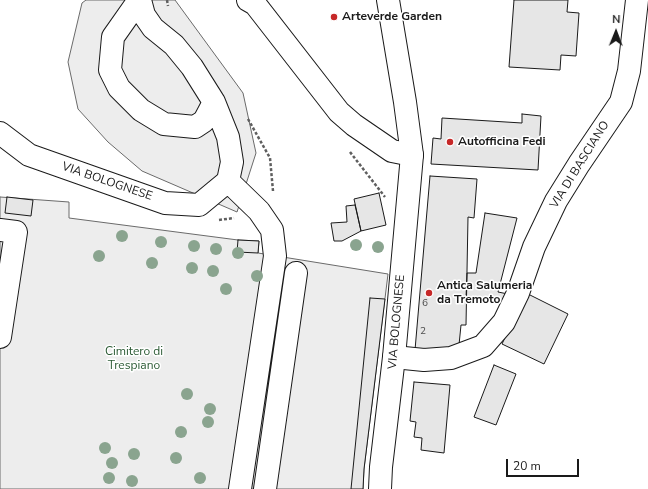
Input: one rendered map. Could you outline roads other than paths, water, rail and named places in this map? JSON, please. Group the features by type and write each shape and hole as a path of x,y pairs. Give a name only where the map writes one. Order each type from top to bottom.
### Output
{"street":[{"path":"140,0 113,37 110,70 119,88 141,110 164,124 195,127 204,120 214,102"},
{"path":"140,0 144,15 153,28 174,45 192,68 214,102 228,137 232,162 228,181 259,211 272,230 275,256 240,489"},
{"name":"VIA BOLOGNESE","path":"380,489 381,467 394,357 412,155 388,0"},
{"name":"VIA DI BASCIANO","path":"394,357 424,360 451,358 483,346 504,322 518,293 534,247 556,201 620,102 629,71 637,0"},
{"path":"252,1 339,112 354,125 392,151 412,155"},
{"name":"VIA BOLOGNESE","path":"0,133 29,155 165,202 199,205 228,181"},
{"path":"0,230 16,232 0,337"},
{"path":"265,489 296,273"}],"place":[{"name":"Arteverde Garden","path":"334,17"},
{"name":"Autofficina Fedi","path":"450,142"},
{"name":"Antica Salumeria da Tremoto","path":"429,293"}],"park label":[{"name":"Cimitero di Trespiano","path":"134,359"}]}
